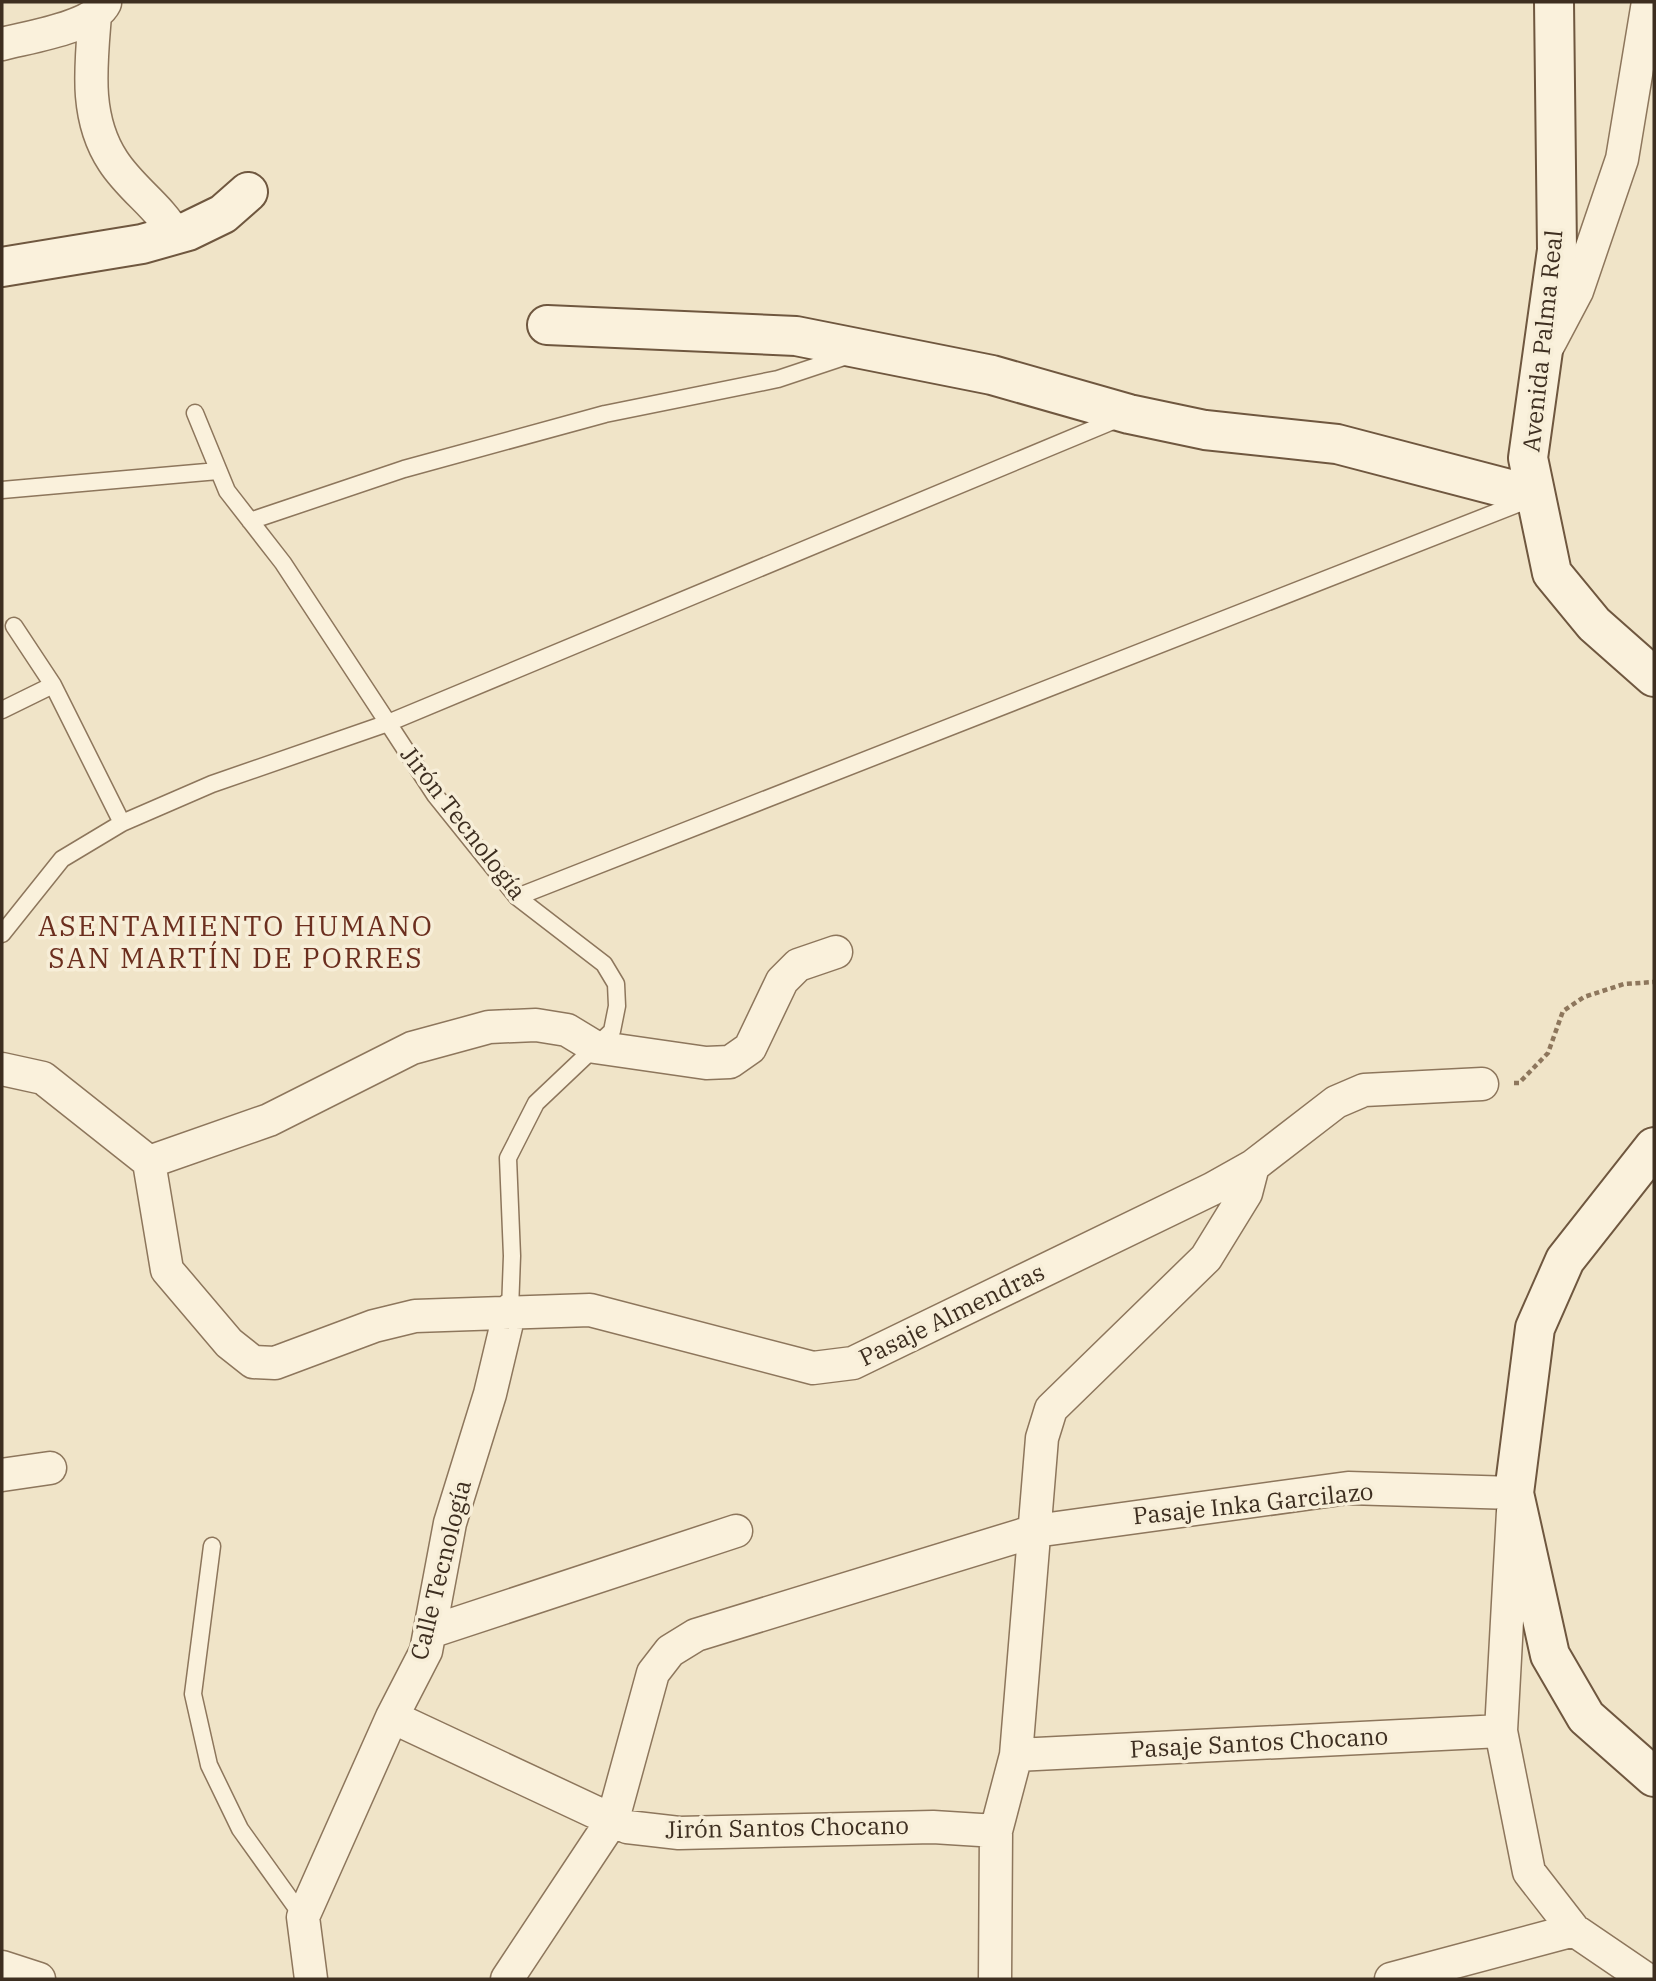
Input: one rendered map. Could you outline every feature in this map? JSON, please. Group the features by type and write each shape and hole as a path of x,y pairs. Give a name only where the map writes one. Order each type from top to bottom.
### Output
{"main road":[{"name":"Avenida Palma Real","path":"1554,2 1557,250 1539,363 1528,458 1552,573 1594,624 1654,677"},
{"path":"2,267 142,244 176,234 223,214 248,192"},
{"path":"547,325 796,336 992,375 1129,414 1205,430 1337,444 1536,496"},
{"path":"1654,1147 1564,1260 1535,1328 1514,1493 1550,1655 1586,1717 1654,1777"}],"street":[{"path":"1539,363 1577,291 1622,159 1648,2"},
{"path":"2,44 78,24 100,8"},
{"path":"100,8 91,99 96,128 113,161 142,195 163,213 176,234"},
{"path":"149,1162 269,1120 412,1048 489,1027 536,1025 567,1030 595,1047 706,1063 730,1062 750,1048 782,981 798,965 836,952"},
{"path":"2,1069 43,1078 149,1162 167,1270 229,1343 253,1362 275,1363 374,1325 415,1316 510,1310"},
{"name":"Pasaje Almendras","path":"510,1310 590,1310 813,1368 853,1363 1200,1195 1252,1166 1336,1102 1364,1090 1482,1084"},
{"path":"995,1979 996,1831 1016,1755 1042,1438 1051,1409 1206,1258 1247,1193 1252,1166"},
{"name":"Calle Tecnología","path":"303,1917 392,1717 426,1651 450,1523 491,1394 510,1310"},
{"path":"2,1475 50,1468"},
{"name":"Pasaje Inka Garcilazo","path":"507,1979 613,1819 653,1673 670,1651 696,1635 1035,1531 1348,1488 1514,1493"},
{"path":"1514,1493 1501,1731 1529,1872 1574,1930 1646,1979"},
{"path":"430,1632 736,1531"},
{"name":"Jirón Santos Chocano","path":"392,1717 627,1826 680,1833 933,1826 996,1831"},
{"name":"Pasaje Santos Chocano","path":"1016,1755 1501,1731"},
{"path":"303,1917 311,1979"},
{"path":"1391,1979 1574,1930"},
{"path":"2,1967 39,1979"}],"lane":[{"path":"250,521 404,469 605,414 778,379 865,350"},
{"name":"Jirón Tecnología","path":"195,413 227,491 283,563 435,795 517,897 604,964 617,984 617,1006 612,1031 536,1103 508,1158 510,1310"},
{"path":"2,934 62,859 122,823 212,784 387,723 1129,414"},
{"path":"2,490 219,471"},
{"path":"517,897 1536,496"},
{"path":"14,626 52,685 122,823"},
{"path":"2,710 52,685"},
{"path":"212,1546 193,1694 209,1765 240,1829 303,1917"}],"path":[{"path":"1482,1084 1519,1083 1548,1053 1563,1011 1584,997 1624,984 1654,982"}],"district":[{"name":"ASENTAMIENTO HUMANO SAN MARTÍN DE PORRES","path":"236,942"}]}
